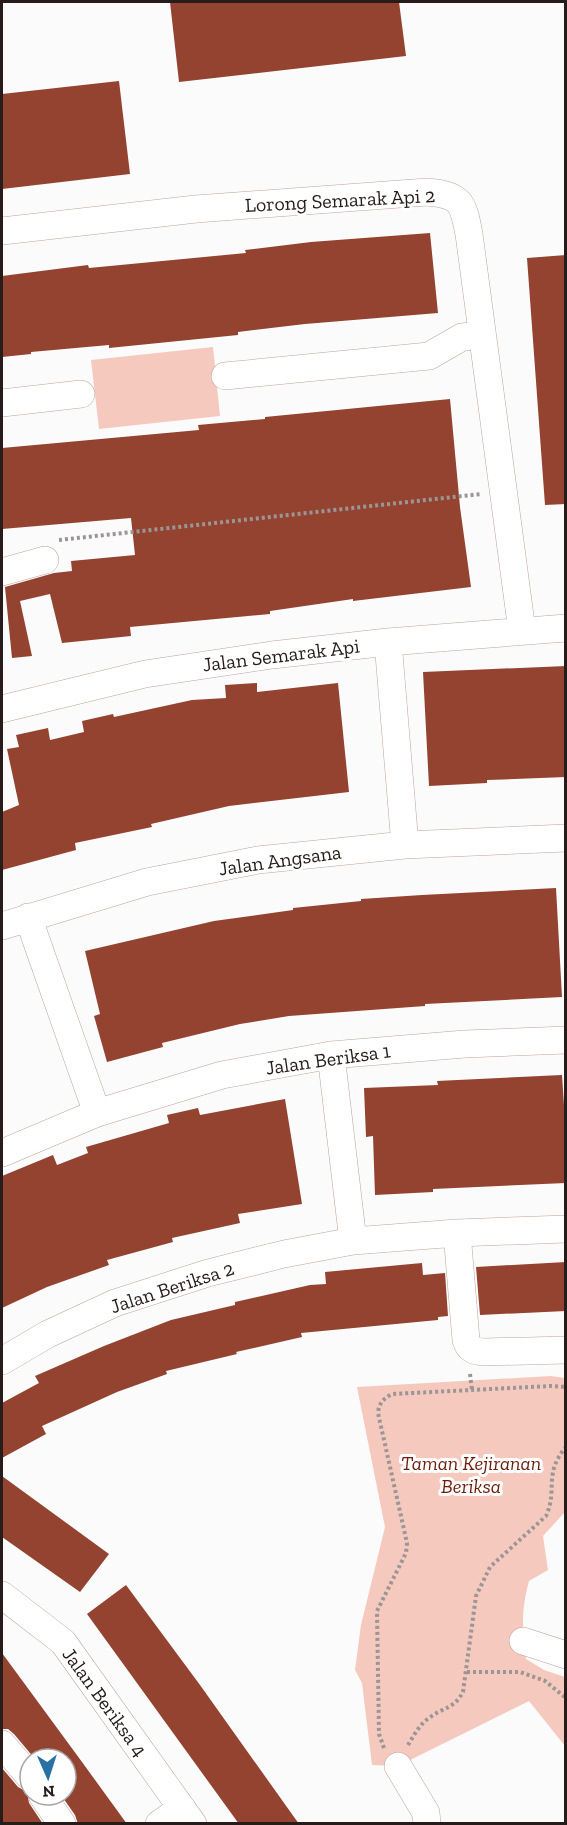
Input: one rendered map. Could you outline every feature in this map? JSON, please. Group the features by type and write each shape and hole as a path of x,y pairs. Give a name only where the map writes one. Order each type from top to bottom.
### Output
{"street":[{"name":"Lorong Semarak Api 2","path":"2,231 196,209 427,192 446,193 457,199 465,211 469,234 522,631"},
{"path":"225,376 429,356 462,337 481,335"},
{"path":"2,403 81,394"},
{"path":"2,573 46,550"},
{"name":"Jalan Semarak Api","path":"2,709 145,674 388,642 566,628"},
{"path":"388,642 405,845"},
{"name":"Jalan Angsana","path":"2,926 147,882 247,862 405,845 566,838"},
{"path":"28,917 97,1113"},
{"name":"Jalan Beriksa 1","path":"2,1153 97,1113 222,1075 331,1055 465,1044 566,1041"},
{"path":"331,1055 353,1241"},
{"name":"Jalan Beriksa 2","path":"2,1361 48,1334 115,1303 208,1272 284,1254 353,1241 457,1233 566,1229"},
{"path":"457,1233 468,1347 474,1351 484,1352 566,1350"},
{"name":"Jalan Beriksa 4","path":"2,1594 63,1642 188,1816"},
{"path":"523,1641 566,1654"},
{"path":"2,1744 18,1763"},
{"path":"396,1756 426,1813 427,1824"},
{"path":"50,1807 62,1824"},
{"path":"159,1824 188,1816"}],"path":[{"path":"46,550 474,494"},
{"path":"566,1387 392,1394 384,1398 379,1405 378,1413 407,1543 406,1553 377,1611 379,1734 396,1756 424,1722 458,1702 463,1692 467,1672 476,1596 490,1567 546,1516 551,1505 551,1476 557,1457 566,1447"},
{"path":"467,1672 520,1672 545,1681 566,1698"}],"green space":[{"path":"213,347 220,416 99,429 91,360"},
{"name":"Taman Kejiranan Beriksa","path":"551,1376 565,1378 565,1512 543,1536 548,1570 529,1581 523,1611 523,1629 526,1659 544,1670 565,1677 565,1746 529,1701 398,1766 372,1765 362,1683 355,1670 361,1625 385,1527 357,1387"}],"building":[{"path":"170,2 399,2 406,56 179,82"},
{"path":"119,81 130,174 2,189 2,94"},
{"path":"430,233 438,313 305,324 238,332 238,335 109,348 109,345 31,352 31,354 2,357 2,276 88,265 89,268 246,253 245,250 311,242"},
{"path":"566,255 566,504 545,505 527,258"},
{"path":"450,399 460,507 471,587 353,601 353,599 270,611 270,614 130,627 131,636 62,643 50,594 20,601 32,656 12,658 5,587 54,573 72,571 71,561 135,555 131,518 2,529 2,448 199,430 198,425"},
{"path":"566,666 566,777 487,780 487,783 429,786 423,672"},
{"path":"257,683 257,692 338,683 349,792 229,806 151,824 152,827 75,843 76,850 2,870 2,812 19,805 7,749 19,747 16,735 48,728 50,740 84,732 82,721 113,714 114,717 192,700 226,698 225,685"},
{"path":"556,888 562,997 425,1004 425,1006 289,1016 240,1024 162,1043 163,1047 107,1062 94,1016 100,1014 85,951 214,921 293,910 293,908 361,901 361,899"},
{"path":"562,1075 566,1183 433,1189 433,1192 375,1195 373,1136 366,1137 364,1088 438,1085 437,1081"},
{"path":"285,1099 302,1204 238,1214 240,1223 172,1238 173,1242 107,1260 109,1265 47,1287 2,1308 2,1176 53,1155 57,1165 88,1153 86,1147 169,1123 167,1115 198,1108 200,1115"},
{"path":"566,1262 566,1311 480,1315 476,1267"},
{"path":"422,1263 423,1275 445,1273 448,1316 438,1317 438,1320 301,1333 302,1337 166,1371 167,1374 117,1392 42,1426 46,1434 2,1458 2,1403 39,1383 35,1376 171,1320 235,1305 235,1302 310,1285 326,1284 325,1272"},
{"path":"2,1476 109,1554 80,1592 2,1537"},
{"path":"126,1585 299,1824 239,1824 87,1614"},
{"path":"2,1653 71,1747 25,1747 8,1729 2,1729"},
{"path":"78,1757 127,1824 78,1824 69,1807 78,1807"},
{"path":"2,1768 18,1787 18,1807 32,1807 43,1824 2,1824"}]}
